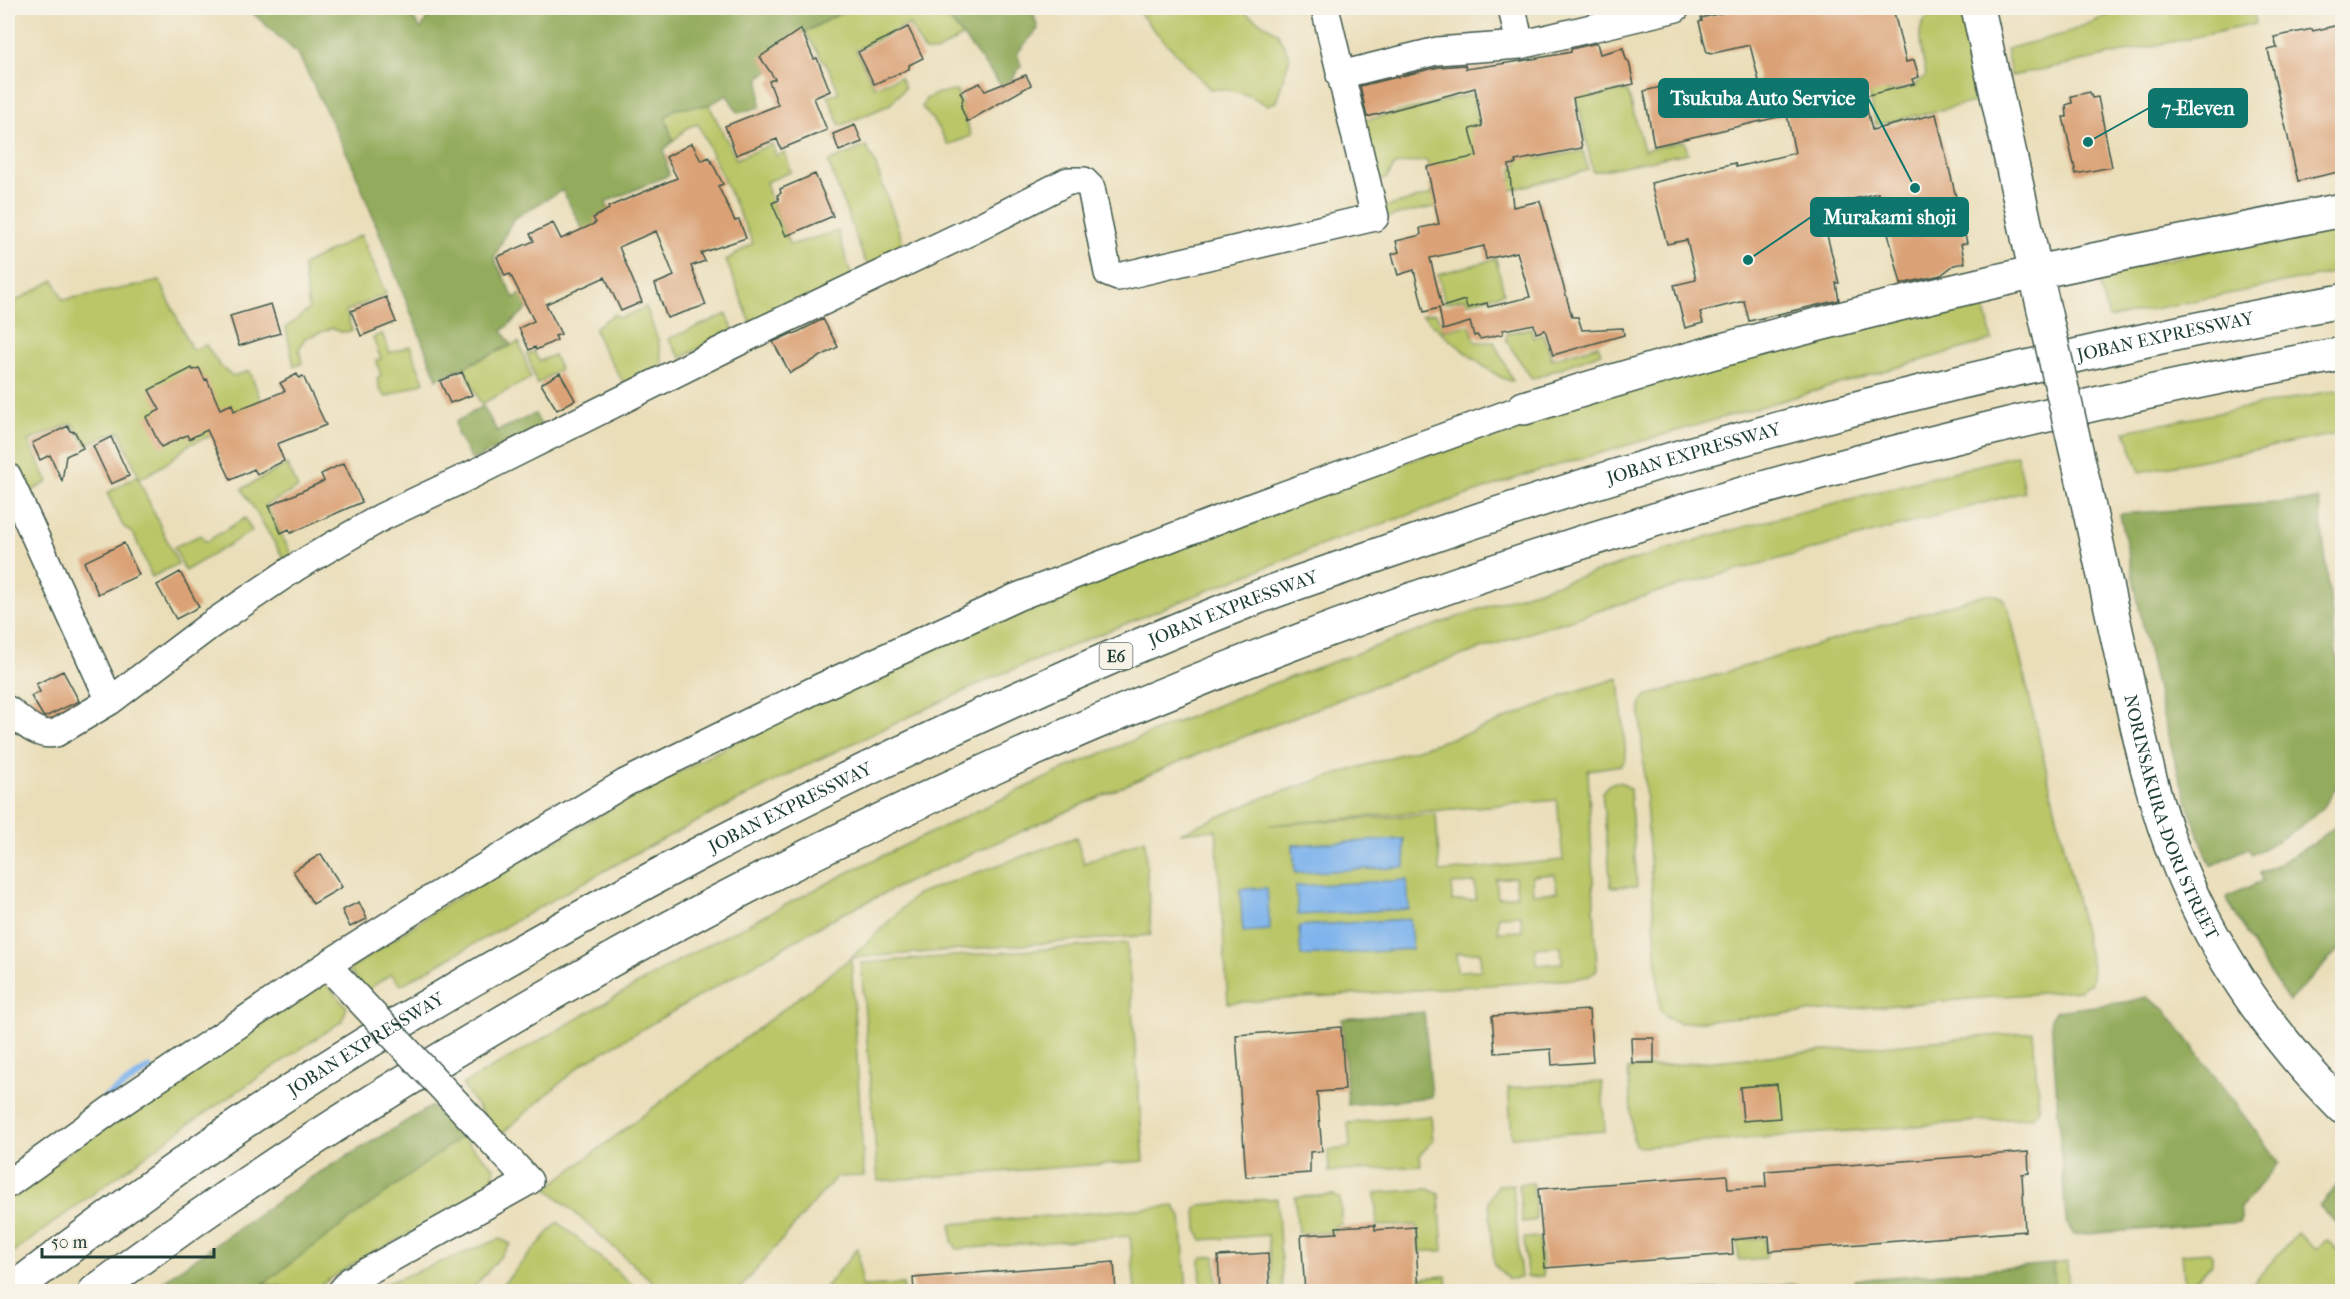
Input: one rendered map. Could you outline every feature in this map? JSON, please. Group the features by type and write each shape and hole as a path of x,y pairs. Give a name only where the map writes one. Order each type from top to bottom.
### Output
{"main road":[{"name":"NORINSAKURA-DORI STREET","path":"1978,8 2142,747 2161,814 2180,868 2210,931 2241,983 2280,1038 2343,1107"},
{"path":"1524,408 1642,372 1814,325 2038,282 2343,210"},
{"name":"JOBAN EXPRESSWAY","path":"10,1292 102,1222 240,1125 436,1000 593,909 767,818 929,738 1074,674 1256,598 1470,522 1644,466 1825,415 2080,354 2343,301"},
{"path":"95,1292 272,1167 452,1052 625,951 804,857 951,785 1091,723 1277,648 1479,575 1664,516 1844,464 2103,402 2343,354"}],"street":[{"path":"8,710 36,730 50,735 110,700 219,619 296,567 382,517 469,477 748,337 973,230 1068,181 1084,181 1090,188 1108,273 1118,277 1375,217 1325,8"},
{"path":"1512,8 1520,45"},
{"path":"1340,75 1437,51 1520,45 1676,8"},
{"path":"8,1184 112,1109 335,969 436,896 625,783 817,689 1017,597 1254,506 1524,408"},
{"path":"8,477 110,700"},
{"path":"335,969 529,1181 350,1281 341,1292"}],"green space":[{"path":"247,8 405,8 421,29 433,8 850,8 805,32 790,44 793,59 760,76 760,107 738,113 727,95 709,105 675,109 665,117 673,141 664,150 669,175 606,202 612,225 586,236 562,190 513,219 494,258 514,298 527,290 532,304 502,331 511,345 437,379 352,164 298,54"},
{"path":"850,8 915,8 925,16 949,20 963,36 936,52 924,51 909,24 856,50 874,87 900,77 905,88 889,105 840,126 828,96 839,92 830,71 805,32"},
{"path":"915,8 1032,8 1038,29 1017,53 1021,66 1004,89 950,20 925,16"},
{"path":"1136,8 1237,8 1277,32 1290,57 1276,102 1267,105 1240,92 1210,89"},
{"path":"1960,8 1978,84 1979,101 1876,125 1864,69 1880,64 1887,92 1917,86 1917,83 1926,75 1920,44 1924,21 1944,11"},
{"path":"2116,8 2253,8 2256,24 2011,76 2006,49 2064,34 2116,12"},
{"path":"1570,63 1585,75 1593,97 1619,91 1628,92 1644,150 1684,141 1688,153 1593,172"},
{"path":"957,91 971,136 948,145 939,128 922,107 926,99 938,93"},
{"path":"1473,94 1485,165 1496,182 1512,180 1512,168 1518,165 1517,158 1533,144 1538,159 1583,151 1588,170 1491,195 1382,218 1379,209 1432,194 1427,160 1395,165 1387,178 1375,183 1362,121"},
{"path":"709,105 736,159 772,144 776,156 785,152 791,172 766,182 771,201 790,245 838,231 852,278 752,326 726,260 753,243 698,124 688,127 673,141 665,118 675,109"},
{"path":"866,146 875,163 906,251 873,267 865,261 828,162"},
{"path":"2342,223 2342,271 2109,318 2097,274"},
{"path":"361,235 386,294 346,311 352,331 341,332 332,328 305,338 299,349 302,363 294,367 286,328 309,309 303,265"},
{"path":"1496,259 1504,293 1467,303 1466,298 1445,303 1438,274"},
{"path":"54,280 63,300 160,281 192,350 206,345 220,366 233,376 250,371 258,394 274,426 213,435 190,444 167,463 140,479 119,431 86,445 72,423 28,441 48,482 25,495 8,455 8,305"},
{"path":"1983,300 1992,340 1531,473 1327,543 992,678 809,764 638,852 401,985 391,974 366,991 349,970 438,909 613,807 788,714 972,632 1240,520 1582,401 1792,343"},
{"path":"646,307 658,340 663,365 625,385 603,349 594,328 615,314 620,318"},
{"path":"1436,313 1443,331 1469,325 1476,342 1494,342 1513,381 1505,379 1481,364 1422,315"},
{"path":"727,314 733,330 681,358 668,339"},
{"path":"1531,328 1533,338 1543,334 1552,359 1598,345 1601,353 1532,379 1506,340 1507,333"},
{"path":"382,333 390,353 410,346 424,382 386,397 380,390 377,379 381,375 376,360 381,359 373,338"},
{"path":"519,342 531,378 481,404 464,367"},
{"path":"534,352 539,361 554,355 560,369 537,384 527,354"},
{"path":"2342,389 2342,433 2140,472 2125,431"},
{"path":"483,406 497,431 535,414 543,429 472,460 457,434 456,422"},
{"path":"2017,455 2024,492 1665,590 1400,676 1176,763 912,880 836,917 582,1064 499,1136 462,1085 690,954 859,867 1069,767 1252,691 1497,603 1710,536"},
{"path":"287,464 298,488 266,505 294,559 286,562 242,489"},
{"path":"137,476 178,564 152,577 134,535 123,526 107,493"},
{"path":"2319,500 2342,705 2342,771 2328,800 2307,822 2252,855 2248,848 2211,866 2180,780 2168,736 2120,514"},
{"path":"245,518 252,531 185,571 174,547 201,535 206,542"},
{"path":"1986,594 2000,598 2009,610 2093,970 2091,983 2079,990 1680,1023 1667,1018 1660,1010 1640,712 1641,703 1646,696"},
{"path":"1619,678 1626,759 1621,765 1588,770 1597,970 1589,976 1574,979 1228,1003 1216,830 1180,833 1265,797 1477,730 1570,693","holes":["1557,800 1563,860 1440,872 1436,814 1269,825","1404,839 1405,867 1295,872 1293,845","1555,874 1557,892 1533,894 1532,876","1515,877 1517,895 1498,898 1496,879","1475,883 1476,900 1452,901 1452,884","1521,915 1522,931 1498,932 1498,916","1409,919 1411,949 1301,956 1299,926","1561,946 1562,963 1536,965 1535,948","1480,952 1481,970 1457,971 1456,953"]},
{"path":"1615,782 1623,783 1630,789 1637,886 1611,887 1602,792 1608,785"},
{"path":"2342,820 2342,946 2289,1001 2262,962 2226,897 2262,881 2260,873 2303,850"},
{"path":"1076,837 1084,863 1145,839 1151,935 851,958 917,894"},
{"path":"1127,943 1144,1161 878,1181 861,963"},
{"path":"851,958 864,1176 836,1177 738,1291 663,1291 547,1188"},
{"path":"324,982 347,1007 342,1021 186,1126 8,1256 8,1198 84,1141"},
{"path":"2146,997 2165,1009 2279,1163 2241,1207 2240,1222 2074,1235 2066,1222 2051,1017 2056,1011 2126,1002"},
{"path":"1424,1012 1432,1097 1348,1105 1342,1019"},
{"path":"2033,1032 2039,1109 2033,1117 1640,1147 1635,1144 1633,1138 1628,1069"},
{"path":"1602,1082 1605,1131 1512,1137 1508,1088"},
{"path":"432,1106 462,1136 263,1284 311,1291 149,1291 312,1177"},
{"path":"1431,1116 1433,1141 1420,1155 1421,1166 1329,1172 1328,1151 1350,1147 1348,1123"},
{"path":"462,1136 494,1167 493,1189 355,1263 311,1291 263,1284"},
{"path":"2342,1179 2342,1229 2320,1207"},
{"path":"1533,1183 1536,1220 1522,1222 1519,1184"},
{"path":"1513,1184 1521,1278 1508,1279 1494,1264 1489,1201 1497,1185"},
{"path":"1428,1189 1439,1194 1443,1251 1419,1251 1417,1225 1377,1226 1375,1193"},
{"path":"1334,1195 1340,1199 1342,1224 1335,1225 1335,1232 1298,1233 1295,1197"},
{"path":"1277,1198 1283,1291 1273,1291 1268,1235 1202,1240 1197,1230 1196,1209 1200,1205"},
{"path":"1174,1206 1181,1216 1187,1291 1135,1291 1130,1236 957,1249 952,1241 951,1224"},
{"path":"558,1222 640,1291 497,1291"},
{"path":"2297,1233 2317,1250 2326,1240 2342,1253 2342,1291 2246,1291"},
{"path":"1539,1237 1543,1276 1527,1277 1524,1238"},
{"path":"1765,1238 1766,1258 1739,1260 1737,1240"},
{"path":"500,1239 511,1244 471,1291 367,1291"},
{"path":"858,1248 862,1286 903,1284 904,1291 822,1291"},
{"path":"2209,1252 2212,1255 2212,1263 2185,1291 2182,1254"},
{"path":"1215,1256 1217,1291 1201,1291 1200,1260 1203,1257"},
{"path":"2067,1262 2069,1291 2055,1291 2053,1264"},
{"path":"2053,1264 2055,1291 1855,1291 1854,1280"},
{"path":"1446,1276 1447,1291 1421,1291 1421,1278"},
{"path":"1796,1284 1797,1291 1691,1291"}],"water":[{"path":"1404,839 1405,867 1295,873 1293,845"},
{"path":"1407,880 1409,909 1298,915 1296,886"},
{"path":"1267,888 1270,930 1243,932 1240,889"},
{"path":"1410,919 1412,949 1301,956 1299,926"}],"building":[{"path":"1741,8 1893,8 1906,62 1914,60 1919,77 1912,79 1914,84 1864,96 1872,130 1936,114 1967,243 1961,244 1965,263 1954,265 1941,275 1901,284 1878,193 1820,207 1839,283 1836,283 1839,300 1749,321 1744,301 1700,312 1703,323 1685,328 1674,285 1696,280 1687,240 1667,244 1651,183 1735,163 1736,167 1795,153 1787,115 1654,146 1644,91 1669,85 1673,103 1759,81 1750,45 1707,53 1699,22 1702,21 1701,18"},
{"path":"2343,24 2343,171 2298,181 2268,50 2277,48 2274,37"},
{"path":"908,27 923,58 909,65 909,69 874,84 858,52"},
{"path":"801,29 814,59 817,58 830,91 814,98 827,130 781,149 777,139 736,155 725,126 778,105 769,81 775,79 760,57"},
{"path":"1597,43 1600,54 1623,48 1634,84 1573,98 1582,148 1515,161 1516,164 1509,165 1513,207 1540,201 1572,317 1578,317 1582,330 1623,328 1624,335 1553,355 1545,330 1536,333 1534,324 1503,330 1503,334 1480,339 1477,335 1474,336 1470,322 1443,330 1439,308 1424,312 1414,270 1398,275 1392,254 1399,252 1396,241 1421,235 1420,228 1439,224 1427,167 1477,156 1470,129 1482,126 1475,88 1367,117 1360,86 1439,67 1465,65 1466,69 1571,52 1571,49","holes":["1484,246 1486,259 1517,252 1530,297 1488,307 1487,303 1467,308 1465,300 1442,307 1430,258"]},
{"path":"1026,75 1031,85 967,122 961,107 963,98 960,92 980,83 985,91"},
{"path":"2090,92 2092,98 2098,97 2112,167 2076,174 2063,117 2067,117 2066,105 2072,103 2071,96"},
{"path":"855,125 862,142 839,151 833,134"},
{"path":"692,143 701,161 709,157 723,184 718,186 735,221 739,220 746,238 701,253 705,261 691,266 706,305 667,318 655,284 674,276 656,231 619,247 642,302 621,311 605,277 546,304 561,334 555,336 557,340 536,350 535,347 529,350 519,328 534,321 510,274 505,276 497,257 534,241 530,234 553,223 561,239 596,223 593,218 609,209 608,207 677,178 666,157"},
{"path":"815,174 833,216 786,236 772,203 779,200 777,195 781,193 780,189"},
{"path":"386,297 396,322 361,336 351,311"},
{"path":"271,304 280,333 239,346 230,316"},
{"path":"823,319 838,347 790,373 773,342"},
{"path":"192,368 193,370 199,368 205,380 207,379 220,409 232,404 234,411 285,391 280,383 297,374 299,378 303,376 326,425 277,444 284,461 257,474 254,469 231,480 207,430 189,439 187,435 161,447 146,417 160,410 149,390"},
{"path":"462,372 472,395 450,403 440,381"},
{"path":"560,373 575,400 557,410 541,384"},
{"path":"68,426 70,431 75,432 83,448 66,456 62,481 50,455 40,460 32,443"},
{"path":"111,437 129,476 111,484 93,446"},
{"path":"344,463 362,502 291,533 289,529 281,533 269,506 324,481 321,474"},
{"path":"124,543 139,575 98,594 84,562"},
{"path":"180,572 199,607 176,619 157,585"},
{"path":"63,671 79,701 45,717 31,696 40,692 36,684"},
{"path":"321,854 342,887 313,904 293,871"},
{"path":"359,902 367,919 350,927 342,910"},
{"path":"1589,1010 1593,1062 1552,1065 1551,1049 1495,1053 1492,1016"},
{"path":"1341,1027 1345,1090 1317,1092 1322,1151 1310,1152 1310,1173 1246,1177 1236,1035"},
{"path":"1631,1038 1654,1038 1654,1063 1632,1063"},
{"path":"1777,1084 1780,1118 1743,1121 1740,1087"},
{"path":"2028,1152 2029,1173 2022,1174 2025,1231 1770,1251 1769,1236 1732,1240 1733,1254 1545,1268 1538,1189 1727,1175 1728,1189 1766,1187 1765,1171"},
{"path":"1375,1225 1375,1230 1415,1227 1419,1292 1305,1292 1301,1235 1337,1233 1336,1227"},
{"path":"1268,1253 1270,1292 1220,1292 1218,1256"},
{"path":"1114,1262 1116,1292 914,1292 913,1278"}],"waterway":[{"path":"104,1099 149,1068"}],"place":[{"name":"7-Eleven","path":"2088,142"},
{"name":"Tsukuba Auto Service","path":"1915,188"},
{"name":"Murakami shoji","path":"1748,260"}]}
